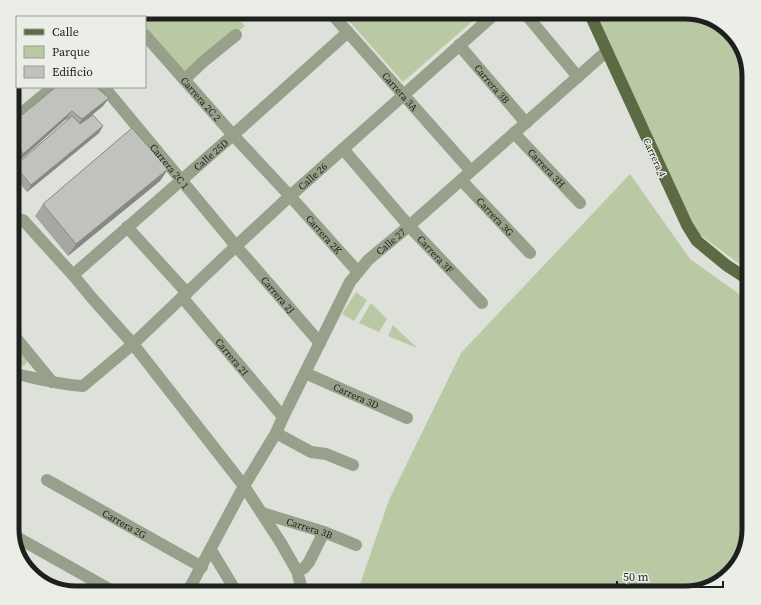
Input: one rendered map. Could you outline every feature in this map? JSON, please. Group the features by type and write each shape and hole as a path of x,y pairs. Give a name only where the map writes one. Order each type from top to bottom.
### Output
{"main road":[{"name":"Carrera 4","path":"592,19 687,225 697,241 726,265 742,275"}],"street":[{"name":"Carrera 3A","path":"336,19 471,171"},
{"name":"Calle 26","path":"19,375 68,385 83,386 132,344 290,196 489,19"},
{"path":"530,19 578,77"},
{"name":"Calle 25D","path":"73,275 348,32"},
{"path":"185,79 204,61 236,35"},
{"name":"Carrera 2C 2","path":"146,36 233,135 290,196"},
{"name":"Carrera 3B","path":"459,45 526,122"},
{"name":"Calle 27","path":"191,586 244,486 276,433 350,282 368,260 409,226 607,51"},
{"path":"19,115 52,88"},
{"name":"Carrera 2C 1","path":"105,88 236,246"},
{"name":"Carrera 3H","path":"514,133 580,203"},
{"name":"Carrera 3F","path":"343,149 409,226 482,303"},
{"name":"Carrera 3G","path":"461,180 530,253"},
{"name":"Carrera 2K","path":"290,196 358,272"},
{"path":"19,221 22,220 73,275 132,344 244,486 281,543 297,571 301,586"},
{"name":"Carrera 2I","path":"127,227 283,417"},
{"name":"Carrera 2J","path":"236,246 320,343"},
{"path":"19,342 52,382"},
{"name":"Carrera 3D","path":"305,373 407,418"},
{"path":"276,433 312,452 326,454 353,465"},
{"name":"Carrera 2G","path":"47,480 202,566"},
{"name":"Carrera 3B","path":"262,513 324,532 356,546"},
{"path":"297,571 304,568 324,532"},
{"path":"20,539 104,586"},
{"path":"211,550 232,586"}],"green space":[{"path":"146,19 238,19 245,26 184,75 146,30"},
{"path":"347,19 475,19 403,82"},
{"path":"594,19 696,20 707,23 723,33 738,54 742,76 742,266 687,225"},
{"path":"630,174 690,259 742,296 742,529 739,548 728,567 707,582 685,586 359,586 389,500 461,353"},
{"path":"356,292 367,300 354,321 342,314"},
{"path":"371,303 387,319 379,332 359,323"},
{"path":"393,325 417,348 388,336"},
{"path":"19,350 28,360 24,366 19,365"}],"building":[{"path":"55,88 97,88 109,98 82,119 72,111 23,154 19,147 19,117"},
{"path":"93,115 103,126 31,185 19,171 19,162 72,116 80,124"},
{"path":"132,128 168,169 76,244 43,204"}]}
